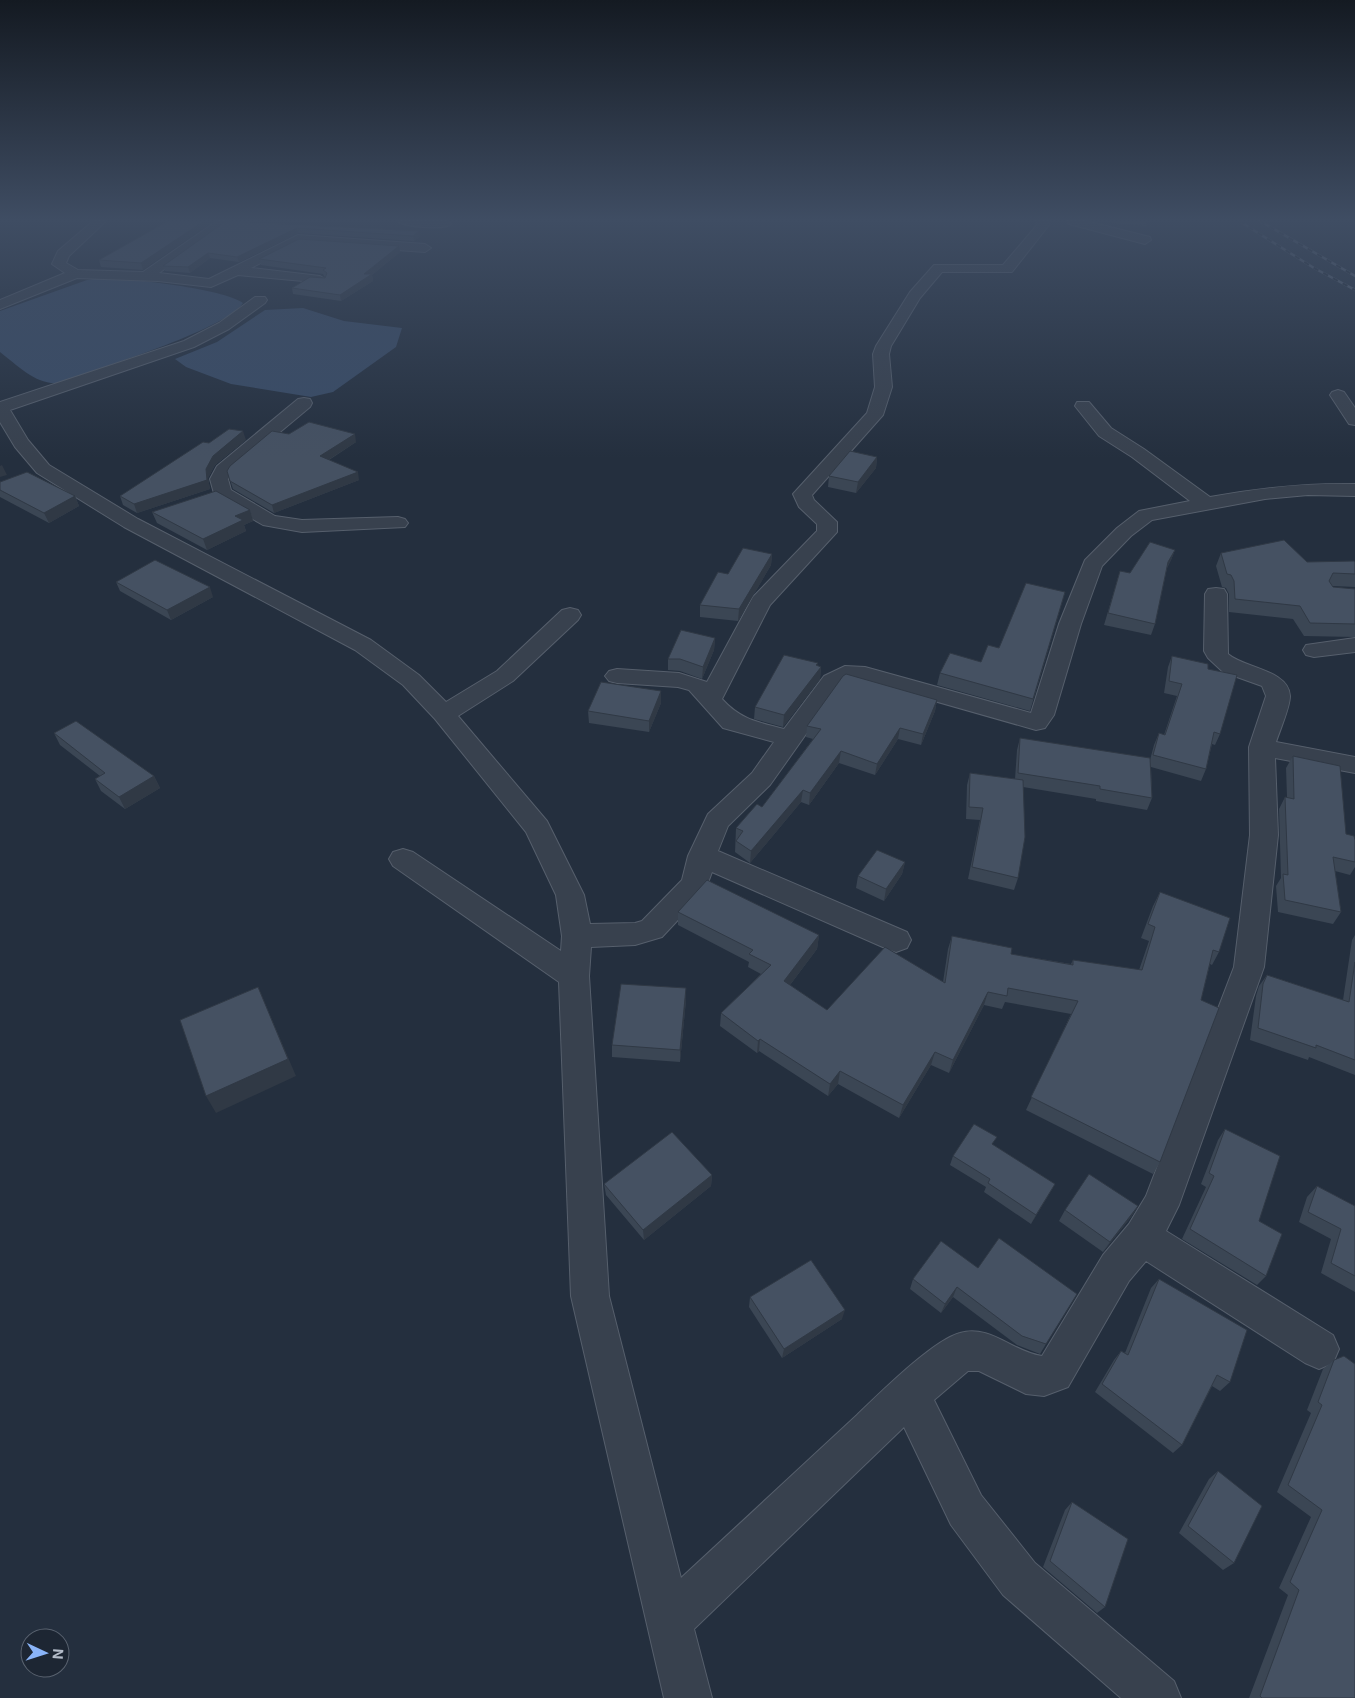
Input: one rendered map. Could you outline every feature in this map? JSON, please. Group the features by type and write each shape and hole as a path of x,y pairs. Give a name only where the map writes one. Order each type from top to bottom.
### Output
{"street":[{"path":"260,300 224,326 189,344 0,408 10,441 34,472 145,518 363,645 411,680 444,714 538,828 570,895 576,936 574,976 590,1296 688,1698"},
{"path":"710,699 761,602 827,532 827,522 806,503 802,494 875,414 881,403 885,386 881,354 910,300"},
{"path":"1338,395 1355,420"},
{"path":"304,403 223,470 213,496 270,521 302,526 398,523"},
{"path":"1082,406 1104,432 1138,453 1205,503"},
{"path":"576,936 635,934 652,929 695,884 702,856 717,821 761,779 832,681 850,672 865,674 1036,722 1042,714 1092,564 1124,532 1146,515 1205,503 1308,489 1355,490"},
{"path":"669,1621 909,1394 962,1352 982,1351 1026,1374 1044,1376 1054,1373 1116,1268 1142,1237 1160,1205 1249,967 1264,835 1262,747 1278,696 1275,686 1262,677 1230,667 1217,657 1215,651 1216,594"},
{"path":"444,714 505,676 570,615"},
{"path":"1314,650 1355,645"},
{"path":"618,676 679,680 696,685 723,715 732,722 791,739"},
{"path":"1262,747 1355,765"},
{"path":"702,856 896,940"},
{"path":"403,859 574,976"},
{"path":"1142,1237 1319,1349"},
{"path":"909,1394 966,1510 1019,1579 1157,1698"}],"water":[{"path":"30,300 237,300 243,303 232,314 186,337 58,383 42,381 34,377 0,352 0,311"},
{"path":"303,308 344,321 402,328 396,347 333,392 311,397 231,384 186,367 175,359 217,342 265,310"}],"building":[{"path":"309,422 355,434 320,456 358,472 272,505 230,481 227,471 230,466 272,431 289,434"},
{"path":"229,429 243,431 213,456 206,469 207,480 134,504 120,496 203,442 209,443"},
{"path":"850,451 877,457 858,482 829,476"},
{"path":"27,472 75,496 44,513 0,490 0,482"},
{"path":"216,491 250,510 235,516 243,520 203,539 152,512"},
{"path":"1284,540 1307,562 1355,562 1355,574 1333,573 1329,581 1333,587 1355,589 1355,624 1310,623 1300,606 1235,599 1234,581 1231,575 1227,574 1221,553"},
{"path":"1150,542 1175,550 1168,562 1155,624 1108,613 1120,571 1130,573"},
{"path":"743,548 772,554 739,609 700,605 718,572 728,574"},
{"path":"155,560 210,587 167,610 116,582"},
{"path":"1026,583 1065,592 1033,699 940,673 950,653 981,662 988,645 999,648"},
{"path":"681,630 715,638 703,667 680,659 668,659"},
{"path":"784,655 818,663 816,665 821,667 784,715 755,707"},
{"path":"1172,656 1208,664 1208,669 1237,675 1220,734 1214,732 1206,769 1153,755 1159,733 1165,735 1182,684 1169,681"},
{"path":"846,674 937,700 923,734 900,728 877,764 841,751 810,793 803,790 751,851 736,841 743,831 736,828 757,804 762,807 821,729 807,726"},
{"path":"601,682 661,691 649,721 588,711"},
{"path":"76,721 154,776 119,797 95,779 105,773 54,733"},
{"path":"1020,738 1150,758 1152,798 1100,789 1100,786 1018,773"},
{"path":"1293,756 1340,766 1346,834 1354,836 1355,840 1355,862 1333,857 1341,912 1285,900 1283,874 1288,875 1285,797 1294,799"},
{"path":"970,773 1023,780 1025,837 1018,878 972,867 983,808 969,807"},
{"path":"877,850 905,862 886,889 858,876"},
{"path":"707,880 819,935 784,981 827,1010 885,947 945,983 952,936 1012,948 1011,954 1073,965 1073,960 1142,970 1155,927 1148,924 1160,892 1230,918 1219,952 1213,950 1201,1000 1219,1008 1160,1162 1031,1097 1078,1001 1008,988 1007,996 988,992 953,1060 935,1052 903,1105 840,1071 830,1084 760,1039 758,1041 721,1013 771,965 749,954 753,950 678,912"},
{"path":"1355,962 1355,1060 1316,1045 1316,1048 1258,1028 1263,984 1267,975 1349,1002"},
{"path":"621,984 686,988 680,1050 612,1045"},
{"path":"258,987 288,1059 206,1096 180,1020"},
{"path":"974,1124 997,1137 992,1144 1055,1184 1036,1215 988,1183 990,1179 953,1156"},
{"path":"1225,1129 1280,1156 1259,1221 1282,1234 1266,1276 1190,1229 1214,1176 1209,1173"},
{"path":"672,1132 712,1175 643,1230 604,1184"},
{"path":"1089,1174 1138,1206 1110,1242 1065,1210"},
{"path":"1317,1186 1355,1206 1355,1276 1331,1263 1341,1229 1308,1212"},
{"path":"999,1238 1077,1294 1046,1344 1022,1336 957,1287 945,1304 913,1279 941,1241 978,1268"},
{"path":"811,1260 845,1310 784,1349 750,1297"},
{"path":"1159,1279 1247,1330 1230,1382 1217,1375 1182,1445 1102,1384 1121,1351 1128,1355"},
{"path":"1344,1356 1355,1364 1355,1698 1262,1698 1260,1696 1299,1590 1290,1582 1322,1510 1288,1485 1322,1405 1318,1402 1334,1360"},
{"path":"1218,1471 1262,1506 1234,1563 1188,1526"},
{"path":"1072,1502 1128,1539 1105,1607 1050,1561"}]}
